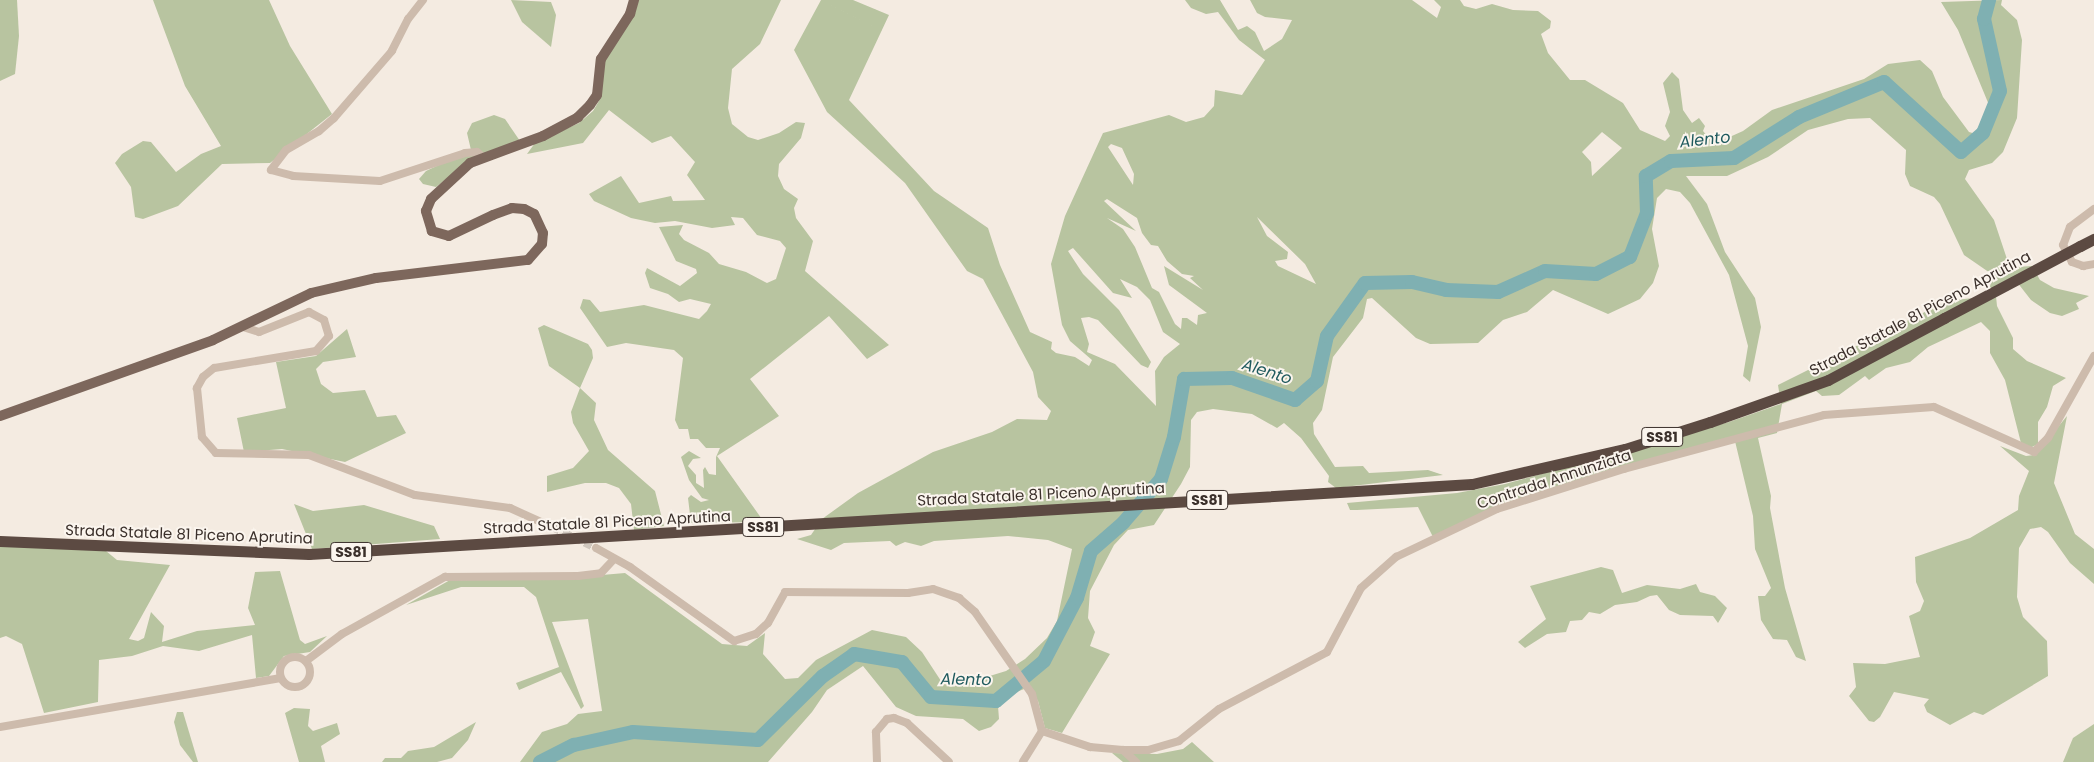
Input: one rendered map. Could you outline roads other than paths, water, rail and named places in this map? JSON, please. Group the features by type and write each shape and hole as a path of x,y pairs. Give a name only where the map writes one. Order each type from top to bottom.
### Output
{"highway":[{"name":"Strada Statale 81 Piceno Aprutina","path":"0,541 309,554 702,531 1055,507 1360,494 1472,484 1625,449 1828,380 2094,239"}],"main road":[{"path":"0,416 244,327 284,303 311,293 376,278 528,260 542,244 543,232 534,214 524,209 512,208 493,215 455,235 437,234 426,222 431,199 470,163 543,136 578,117 597,95 601,59 630,14 634,0"}],"street":[{"path":"423,0 408,18 392,51 334,118 319,131 286,150 271,170 293,176 380,181 465,153 477,152 483,157"},
{"path":"2094,209 2070,227 2063,245 2072,262 2083,266 2094,264"},
{"path":"244,327 259,332 309,312 324,320 329,336 316,351 214,368 203,377 197,388 202,437 216,452 309,455 415,495 510,508 552,527"},
{"name":"Contrada Annunziata","path":"1042,731 1090,747 1123,750 1148,750 1179,741 1219,708 1312,663 1327,652 1360,588 1377,570 1396,557 1497,508 1824,415 1934,406 2034,452 2048,438 2094,356"},
{"path":"596,548 734,640 756,634 768,622 785,592 908,593 933,589 959,598 975,612 1026,686 1042,731 1023,762"},
{"path":"306,661 342,634 445,577 578,576 600,573 614,559"},
{"path":"281,678 281,667 287,659 297,657 306,661"},
{"path":"0,727 281,678 292,687 302,686 310,675 306,661"},
{"path":"877,762 876,732 886,719 894,718 907,724 949,762"},
{"path":"1123,750 1136,762"}],"waterway":[{"name":"Alento","path":"540,762 574,745 633,732 758,740 823,676 854,654 902,662 931,697 996,701 1044,661 1077,598 1091,551 1123,523 1161,479 1174,437 1184,379 1232,378 1295,400 1317,381 1327,336 1365,283 1412,282 1446,290 1498,292 1545,271 1596,274 1630,257 1647,213 1646,176 1671,161 1734,158 1799,117 1884,82 1961,152 1983,133 2000,91 1984,19 1989,0"}],"tunnel":[{"path":"552,527 596,548"}]}
